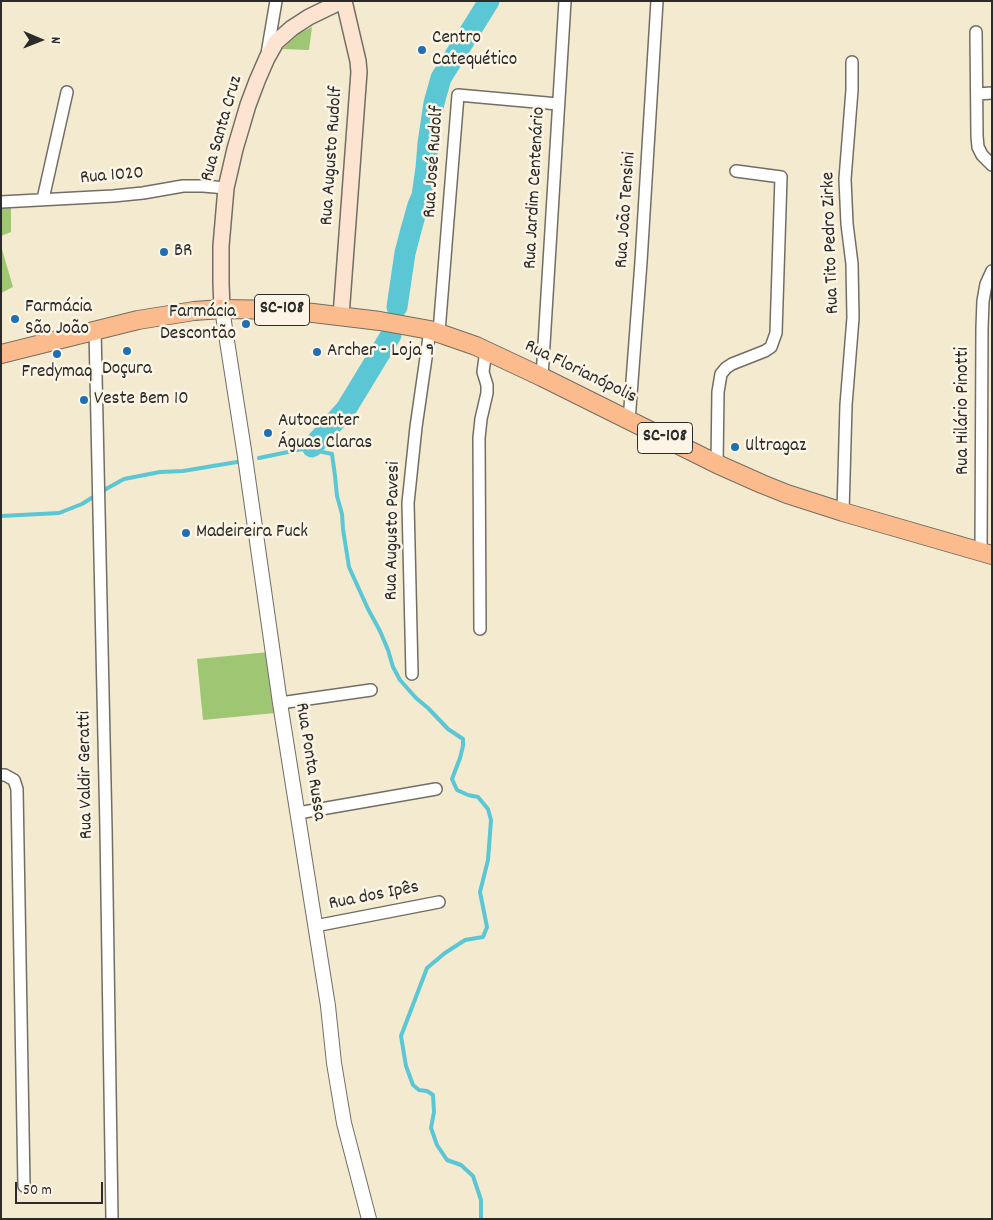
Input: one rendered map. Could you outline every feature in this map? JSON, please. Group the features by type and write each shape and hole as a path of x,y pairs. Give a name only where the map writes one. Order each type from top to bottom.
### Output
{"main road":[{"name":"Rua Santa Cruz","path":"222,309 220,283 221,246 226,188 248,105 267,58 276,42 309,17 343,1"},
{"name":"Rua Augusto Rudolf","path":"341,316 359,77 358,61 343,1"},
{"name":"Rua Florianópolis","path":"222,309 285,310 341,316 434,331 486,350 742,476 787,494 843,512 986,553"},
{"name":"SC-108","path":"1,354 95,330 169,314 194,310 222,309"}],"street":[{"path":"267,58 276,1"},
{"name":"Rua Jardim Centenário","path":"542,377 565,1"},
{"name":"Rua João Tensini","path":"629,421 657,1"},
{"path":"976,32 978,147 982,155 992,166"},
{"name":"Rua Tito Pedro Zirke","path":"843,512 846,404 853,310 852,264 844,179 852,62"},
{"path":"43,199 67,92"},
{"path":"977,94 992,94"},
{"name":"Rua José Rudolf","path":"434,331 458,95 558,104"},
{"path":"717,464 718,392 721,374 732,364 771,347 776,333 781,177 736,172"},
{"name":"Rua 1020","path":"1,202 113,196 183,186 226,188"},
{"name":"Rua Hilário Pinotti","path":"986,553 982,328 986,284 992,271"},
{"path":"982,328 992,302"},
{"name":"Rua Ponta Russa","path":"222,309 280,703 328,1006 334,1063 344,1123 369,1219"},
{"name":"Rua Valdir Geratti","path":"95,330 112,1219"},
{"name":"Rua Augusto Pavesi","path":"412,674 408,503 416,427 434,331"},
{"path":"480,629 479,438 481,418 487,393 483,372 486,350"},
{"path":"280,703 371,690"},
{"path":"1,775 14,780 17,789 24,1186"},
{"path":"298,813 436,789"},
{"name":"Rua dos Ipês","path":"315,926 439,902"}],"green space":[{"path":"312,27 309,50 282,49 300,33"},
{"path":"1,207 11,207 11,232 1,236"},
{"path":"1,246 13,287 1,293"},
{"path":"269,652 275,713 203,720 197,659"}],"waterway":[{"path":"397,307 405,253 422,196 434,103 441,78 489,1"},
{"path":"312,447 346,409 391,335"},
{"path":"259,458 312,447 318,451 332,454 349,567 380,631 393,667 400,680 448,729 463,739 460,758 452,779 457,790 478,797 488,809 491,820 488,860 480,892 487,927 483,937 465,940 427,968 401,1036 406,1066 413,1085 419,1090 427,1091 433,1095 434,1112 431,1128 437,1145 447,1160 461,1165 473,1176 481,1200 481,1219"},
{"path":"1,516 59,513 82,504 124,479 160,472 183,471 237,462"}],"place":[{"name":"Centro Catequético","path":"422,50"},
{"name":"BR","path":"164,252"},
{"name":"Farmácia São João","path":"15,319"},
{"name":"Farmácia Descontão","path":"246,324"},
{"name":"Doçura","path":"127,351"},
{"name":"Archer - Loja 9","path":"317,352"},
{"name":"Fredymaq","path":"57,354"},
{"name":"Veste Bem 10","path":"84,400"},
{"name":"Autocenter Águas Claras","path":"268,433"},
{"name":"Ultragaz","path":"735,447"},
{"name":"Madeireira Fuck","path":"186,533"}]}
